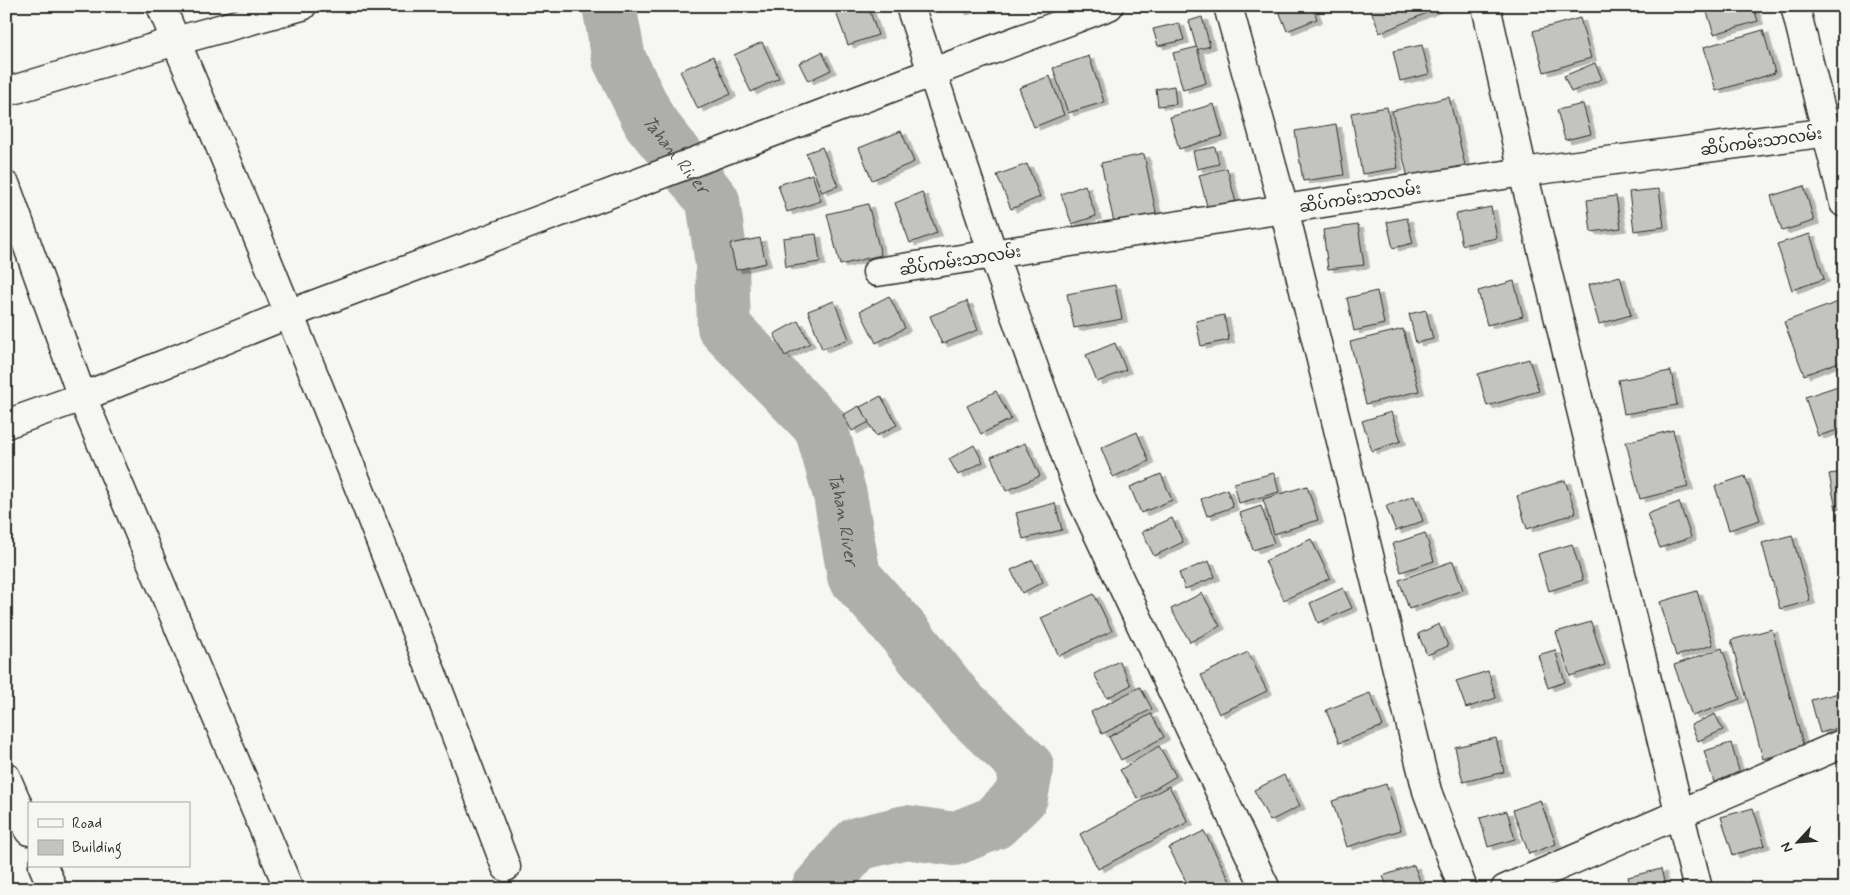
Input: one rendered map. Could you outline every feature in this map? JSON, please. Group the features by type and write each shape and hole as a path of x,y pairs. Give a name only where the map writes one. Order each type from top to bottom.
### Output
{"street":[{"path":"161,6 289,314 421,642 506,867"},
{"path":"6,92 176,41 302,6"},
{"path":"910,6 934,72 993,254 1081,498 1266,889"},
{"path":"6,424 82,397 289,314 1109,6"},
{"path":"1228,6 1284,209 1426,791 1463,889"},
{"path":"1486,6 1524,172 1698,889"},
{"path":"1795,6 1835,131 1844,203"},
{"name":"ဆိပ်ကမ်းသာလမ်း","path":"877,272 1524,172 1835,131"},
{"path":"6,186 82,397 289,889"},
{"path":"1505,889 1844,743"},
{"path":"6,777 28,829"},
{"path":"44,868 53,889"}],"building":[{"path":"868,6 878,35 848,45 834,7"},
{"path":"959,6 980,6 961,12"},
{"path":"1277,6 1312,6 1317,19 1287,31"},
{"path":"1369,6 1443,6 1380,33"},
{"path":"1705,6 1753,6 1758,21 1714,34"},
{"path":"1202,17 1210,46 1197,50 1189,21"},
{"path":"1580,18 1591,58 1544,72 1533,31"},
{"path":"1179,23 1184,40 1158,46 1153,29"},
{"path":"1763,30 1775,73 1716,91 1704,47"},
{"path":"762,42 779,78 751,92 734,55"},
{"path":"1422,45 1429,74 1400,81 1393,51"},
{"path":"1197,47 1206,83 1183,90 1173,53"},
{"path":"822,52 831,70 808,81 799,63"},
{"path":"713,56 731,94 698,109 680,71"},
{"path":"1089,56 1104,102 1068,113 1053,68"},
{"path":"1595,63 1602,79 1571,92 1564,76"},
{"path":"1050,76 1064,115 1034,127 1019,88"},
{"path":"1174,86 1176,104 1158,106 1156,89"},
{"path":"1449,97 1465,165 1408,178 1392,111"},
{"path":"1214,104 1223,136 1179,149 1170,117"},
{"path":"1583,104 1591,134 1565,140 1557,110"},
{"path":"1387,107 1398,168 1362,174 1351,113"},
{"path":"1336,124 1344,175 1303,181 1295,131"},
{"path":"901,131 914,162 872,180 859,148"},
{"path":"822,147 838,186 822,192 806,153"},
{"path":"1215,147 1219,164 1197,169 1193,151"},
{"path":"1144,154 1157,217 1115,227 1101,163"},
{"path":"1027,164 1040,197 1011,209 997,175"},
{"path":"1227,168 1236,203 1208,210 1199,175"},
{"path":"812,174 821,201 787,212 778,185"},
{"path":"1085,185 1096,216 1072,224 1061,194"},
{"path":"1804,186 1814,221 1782,231 1771,196"},
{"path":"1659,189 1664,227 1634,231 1629,192"},
{"path":"922,192 937,233 910,243 895,203"},
{"path":"1616,196 1621,228 1591,232 1587,200"},
{"path":"868,204 881,255 840,265 827,214"},
{"path":"1491,207 1497,238 1462,245 1456,214"},
{"path":"1407,218 1413,243 1393,248 1387,222"},
{"path":"1358,225 1364,265 1328,269 1323,230"},
{"path":"816,234 820,262 786,267 783,238"},
{"path":"1810,234 1824,279 1792,290 1777,244"},
{"path":"760,238 766,263 736,270 730,244"},
{"path":"1620,276 1631,315 1599,324 1588,285"},
{"path":"1514,281 1523,316 1487,325 1478,291"},
{"path":"1115,285 1122,319 1074,328 1067,294"},
{"path":"1377,291 1384,324 1354,331 1347,298"},
{"path":"889,296 905,328 876,343 860,311"},
{"path":"834,301 849,339 822,349 808,311"},
{"path":"967,301 978,330 942,344 930,316"},
{"path":"1838,302 1844,317 1844,360 1804,375 1784,322"},
{"path":"1426,310 1433,339 1416,343 1409,314"},
{"path":"1224,315 1229,340 1201,346 1196,321"},
{"path":"798,321 810,343 785,356 774,334"},
{"path":"1403,329 1419,391 1366,404 1350,342"},
{"path":"1115,343 1126,370 1097,382 1086,355"},
{"path":"1529,359 1539,391 1487,406 1478,374"},
{"path":"1671,371 1677,405 1624,414 1618,380"},
{"path":"1841,385 1844,392 1844,428 1818,436 1805,397"},
{"path":"996,391 1011,419 981,434 967,406"},
{"path":"881,396 897,425 876,436 860,407"},
{"path":"859,406 869,422 852,431 843,415"},
{"path":"1391,412 1401,441 1372,451 1362,421"},
{"path":"1673,430 1688,487 1640,499 1626,442"},
{"path":"1137,432 1149,461 1113,477 1101,448"},
{"path":"1025,443 1040,476 1006,491 991,457"},
{"path":"974,445 983,462 958,475 949,459"},
{"path":"1844,472 1844,508 1836,509 1829,474"},
{"path":"1274,473 1279,492 1239,503 1234,483"},
{"path":"1161,474 1172,500 1141,513 1130,487"},
{"path":"1745,476 1760,520 1729,530 1715,486"},
{"path":"1565,480 1576,513 1527,529 1517,496"},
{"path":"1307,486 1318,520 1274,534 1263,499"},
{"path":"1227,489 1233,507 1207,516 1201,499"},
{"path":"1414,496 1423,521 1396,531 1386,506"},
{"path":"1679,502 1691,537 1660,548 1647,514"},
{"path":"1055,503 1062,530 1023,539 1016,513"},
{"path":"1261,506 1274,543 1253,550 1240,513"},
{"path":"1172,518 1183,542 1154,556 1142,532"},
{"path":"1425,533 1434,561 1401,572 1392,544"},
{"path":"1792,535 1810,601 1780,609 1762,543"},
{"path":"1311,539 1330,578 1284,600 1265,561"},
{"path":"1572,544 1583,580 1549,591 1538,554"},
{"path":"1033,560 1043,582 1022,593 1011,570"},
{"path":"1209,561 1215,577 1185,589 1179,573"},
{"path":"1453,561 1463,590 1409,609 1399,580"},
{"path":"1343,588 1352,608 1318,623 1310,603"},
{"path":"1697,591 1713,645 1676,656 1660,602"},
{"path":"1202,593 1220,626 1190,642 1171,609"},
{"path":"1094,594 1112,631 1059,656 1041,618"},
{"path":"1591,622 1605,665 1570,676 1556,632"},
{"path":"1439,624 1448,646 1427,655 1418,634"},
{"path":"1772,629 1804,748 1763,759 1731,640"},
{"path":"1722,648 1740,699 1692,716 1674,665"},
{"path":"1555,650 1565,682 1548,688 1538,655"},
{"path":"1248,652 1267,691 1219,714 1201,675"},
{"path":"1119,661 1131,685 1107,698 1094,674"},
{"path":"1488,671 1496,698 1466,708 1456,681"},
{"path":"1140,687 1152,709 1102,734 1091,712"},
{"path":"1370,693 1383,726 1339,743 1326,710"},
{"path":"1839,693 1844,711 1844,726 1820,733 1811,700"},
{"path":"1151,714 1164,737 1121,760 1109,737"},
{"path":"1715,714 1723,730 1698,741 1691,725"},
{"path":"1496,738 1504,772 1463,782 1455,747"},
{"path":"1731,743 1740,774 1714,782 1704,751"},
{"path":"1159,746 1176,776 1138,799 1120,770"},
{"path":"1284,775 1300,806 1270,821 1254,790"},
{"path":"1386,784 1401,830 1347,847 1332,801"},
{"path":"1169,786 1188,822 1098,869 1080,834"},
{"path":"1540,800 1556,844 1529,854 1513,810"},
{"path":"1753,808 1765,845 1733,855 1721,817"},
{"path":"1507,811 1515,839 1488,847 1480,818"},
{"path":"1204,831 1234,889 1190,889 1169,848"},
{"path":"1414,865 1423,889 1388,889 1383,876"},
{"path":"1661,869 1666,889 1631,889 1628,877"}],"waterway":[{"name":"Tahan River","path":"609,6 619,59 650,122 713,201 722,265 724,327 821,427 840,495 854,576 906,635 960,703 1027,767 1021,797 994,823 954,839 906,832 857,844 818,889"}]}
